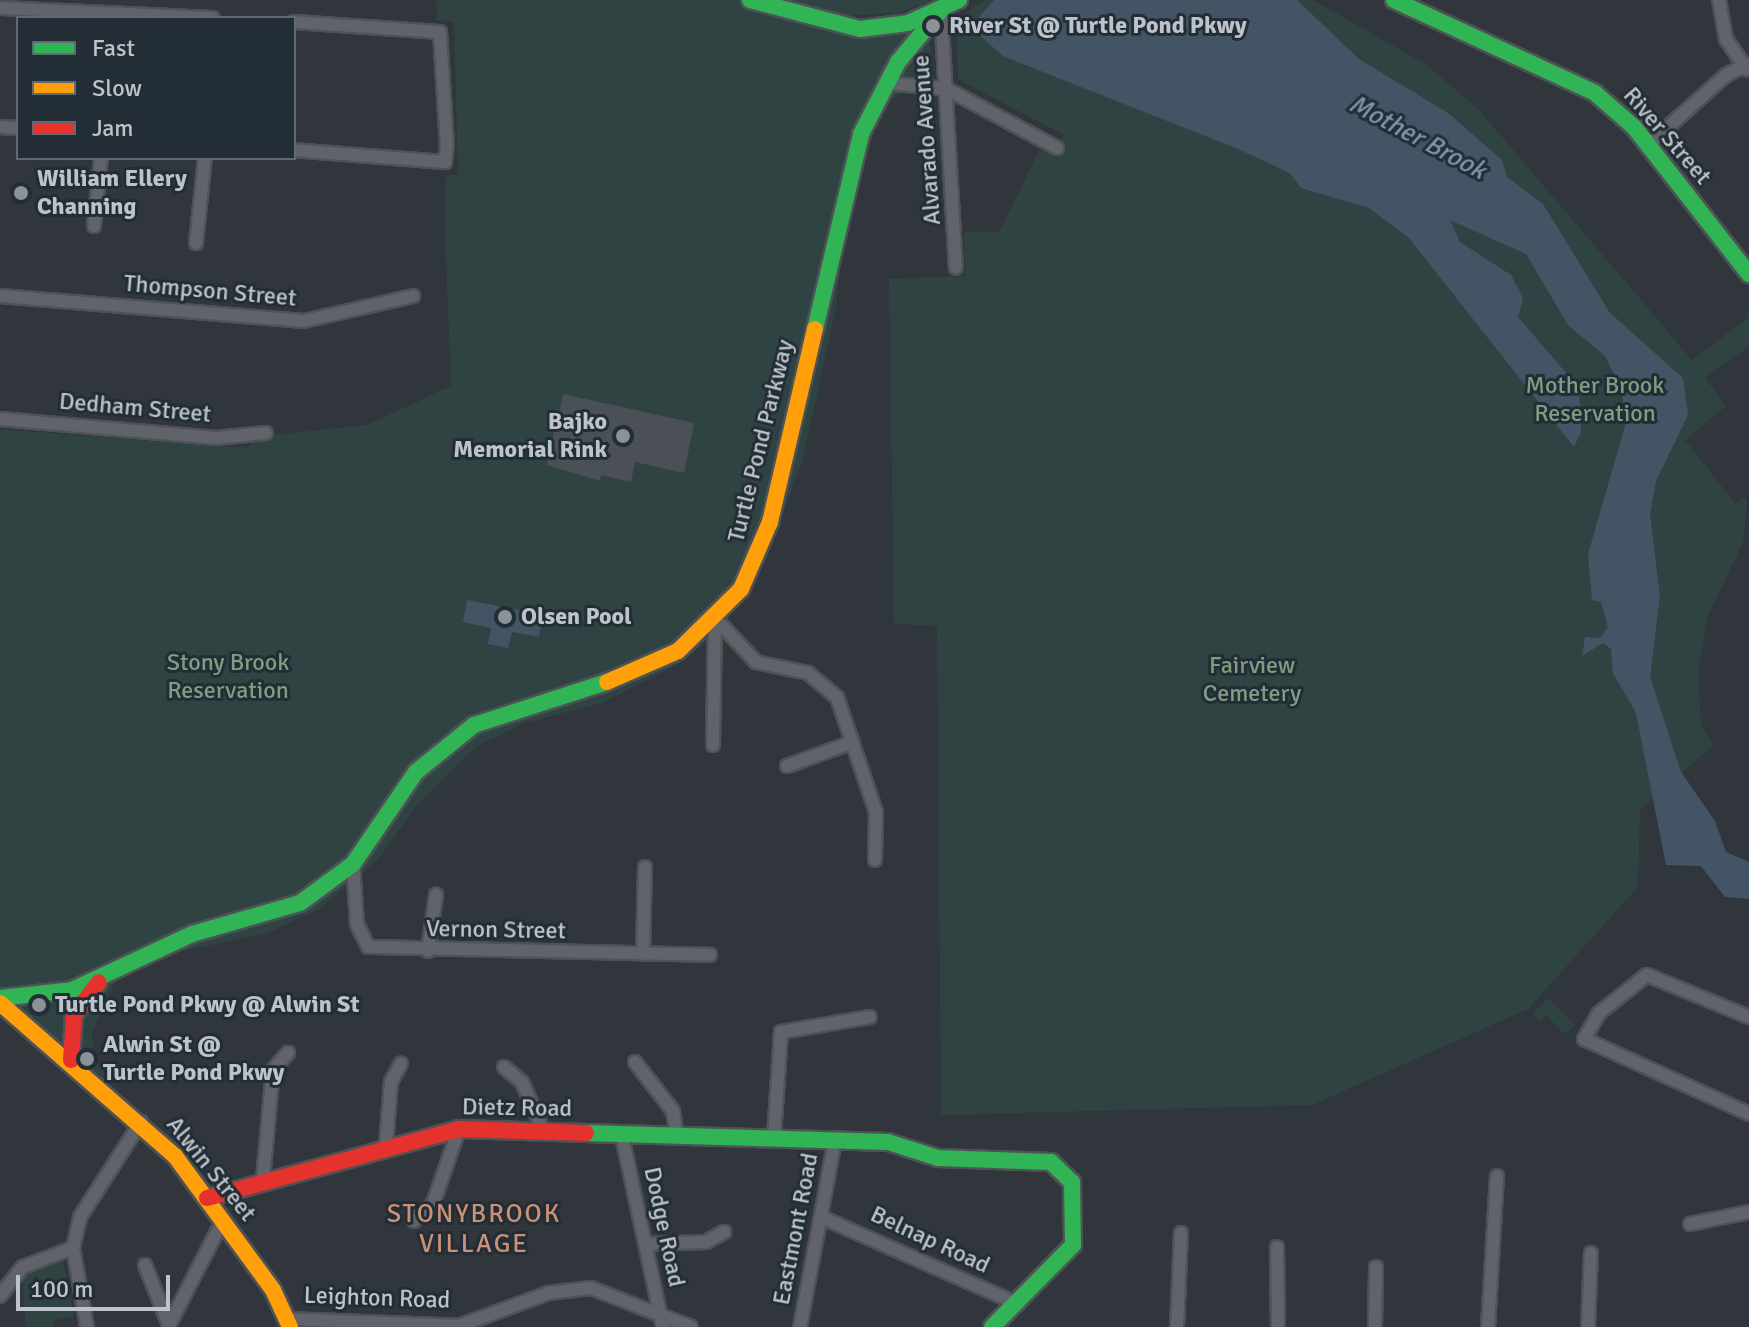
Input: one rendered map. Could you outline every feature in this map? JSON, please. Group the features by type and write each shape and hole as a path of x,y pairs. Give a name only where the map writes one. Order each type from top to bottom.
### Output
{"street":[{"path":"750,0 844,28 908,23 959,0"},
{"name":"River Street","path":"1394,0 1415,4 1582,84 1648,145 1749,274"},
{"path":"1648,145 1747,67 1726,39 1719,0"},
{"path":"0,8 170,16"},
{"name":"Turtle Pond Parkway","path":"0,1000 48,996 106,975 192,934 300,903 353,864 416,772 474,725 535,699 628,677 678,651 715,618 741,589 766,536 845,187 886,83 898,62 941,10"},
{"name":"Alvarado Avenue","path":"941,10 956,268"},
{"path":"296,22 440,32 445,162 296,150"},
{"name":"Turtle Pond Parkway","path":"898,62 908,23"},
{"path":"886,83 947,89 1057,148"},
{"path":"94,226 101,160"},
{"path":"196,243 205,160"},
{"name":"Thompson Street","path":"0,296 304,321 413,296"},
{"name":"Dedham Street","path":"0,419 216,438 266,433"},
{"path":"715,618 756,662 808,673 827,685 853,742 876,812 875,860"},
{"path":"713,745 715,618"},
{"path":"787,766 853,742"},
{"name":"Vernon Street","path":"353,864 361,941 377,949 710,955"},
{"path":"643,954 645,867"},
{"path":"428,951 436,895"},
{"path":"71,1060 74,1015 106,975"},
{"path":"1749,1017 1647,975 1599,1013 1584,1039 1749,1114"},
{"name":"Alwin Street","path":"0,1000 141,1122 207,1198 289,1323"},
{"path":"774,1137 781,1032 870,1017"},
{"path":"263,1179 273,1070 288,1053"},
{"path":"635,1062 673,1111 677,1136"},
{"path":"386,1145 391,1082 401,1063"},
{"path":"504,1067 522,1082 543,1130"},
{"path":"87,1327 73,1248 80,1217 141,1122"},
{"path":"414,1221 433,1204 459,1129"},
{"name":"Dietz Road","path":"207,1198 386,1145 459,1129 835,1140"},
{"name":"Dodge Road","path":"622,1136 648,1244 663,1327"},
{"path":"835,1140 888,1142 938,1158 1051,1162 1068,1172 1073,1245 992,1327"},
{"name":"Eastmont Road","path":"800,1327 823,1218 835,1140"},
{"path":"1488,1327 1497,1176"},
{"path":"1690,1224 1749,1212"},
{"name":"Belnap Road","path":"823,1218 1018,1304"},
{"path":"168,1326 223,1220"},
{"path":"648,1244 706,1242 724,1232"},
{"path":"1177,1327 1181,1233"},
{"path":"1277,1247 1278,1327"},
{"path":"0,1296 23,1267 73,1248"},
{"path":"1588,1327 1591,1253"},
{"path":"145,1265 168,1326"},
{"path":"1375,1327 1376,1267"},
{"name":"Leighton Road","path":"289,1323 459,1326 570,1287 611,1292 691,1327"}],"green space":[{"name":"Stony Brook Reservation","path":"436,0 740,0 829,32 928,22 934,90 904,90 881,107 845,227 836,307 803,459 768,555 718,632 677,665 602,703 522,724 477,746 417,805 377,861 319,909 268,933 168,954 115,982 92,1033 94,1058 109,1079 97,1088 0,1014 0,429 248,448 252,437 367,425 451,386 445,233 446,175 458,175 454,22 437,20"},
{"path":"781,0 932,0 899,13 839,16"},
{"name":"Fairview Cemetery","path":"984,0 1313,0 1427,65 1480,111 1692,360 1749,317 1749,346 1705,378 1726,406 1685,440 1736,504 1745,497 1747,503 1743,542 1708,616 1698,670 1701,724 1713,745 1640,810 1638,887 1528,1009 1312,1105 941,1115 937,626 894,624 889,279 965,276 964,232 999,232 1040,149 1054,156 1064,135 958,79 957,19"},
{"path":"1548,998 1575,1025 1565,1034 1547,1016 1539,1021 1533,1014"},
{"path":"63,1259 74,1317 54,1320 54,1327 26,1327 22,1279 47,1261"}],"water":[{"name":"Mother Brook","path":"994,0 1297,0 1359,59 1448,113 1502,160 1507,177 1543,204 1610,313 1683,378 1688,415 1656,481 1650,514 1660,596 1650,677 1681,772 1715,821 1726,852 1749,862 1749,899 1725,897 1701,866 1666,865 1636,713 1613,673 1611,649 1603,643 1582,656 1585,637 1600,638 1608,627 1601,602 1592,600 1588,554 1625,426 1622,391 1605,356 1568,325 1526,254 1450,220 1460,242 1511,275 1523,298 1518,317 1579,388 1581,432 1574,447 1409,238 1369,208 1301,188 1290,173 1238,149 1003,56 970,27"},
{"path":"467,600 543,615 539,637 512,632 508,648 488,644 491,628 463,622"}],"building":[{"name":"Bajko Memorial Rink","path":"563,394 694,423 684,473 635,462 631,482 601,475 600,481 547,465 555,428 545,426 548,416 558,419"}],"traffic: fast":[{"path":"750,0 860,29 908,23 959,0"},
{"path":"1394,0 1595,93 1634,127 1749,274"},
{"path":"815,329 861,134 898,62 941,10"},
{"path":"0,998 72,990 192,934 300,903 353,864 416,772 474,725 607,682"},
{"path":"586,1133 888,1142 938,1158 1051,1162 1072,1182 1073,1245 992,1327"}],"traffic: slow":[{"path":"607,682 678,651 741,589 770,522 815,329"},
{"path":"0,1003 175,1156 273,1290 290,1327"}],"traffic: jam":[{"path":"71,1060 74,1015 99,982"},
{"path":"207,1198 459,1129 586,1133"}],"place":[{"name":"River St @ Turtle Pond Pkwy","path":"933,26"},
{"name":"William Ellery Channing","path":"21,193"},
{"name":"Bajko Memorial Rink","path":"623,436"},
{"name":"Olsen Pool","path":"505,617"},
{"name":"Turtle Pond Pkwy @ Alwin St","path":"39,1005"},
{"name":"Alwin St @ Turtle Pond Pkwy","path":"87,1059"}],"district":[{"name":"STONYBROOK VILLAGE","path":"474,1230"}],"park label":[{"name":"Mother Brook Reservation","path":"1595,400"}]}
